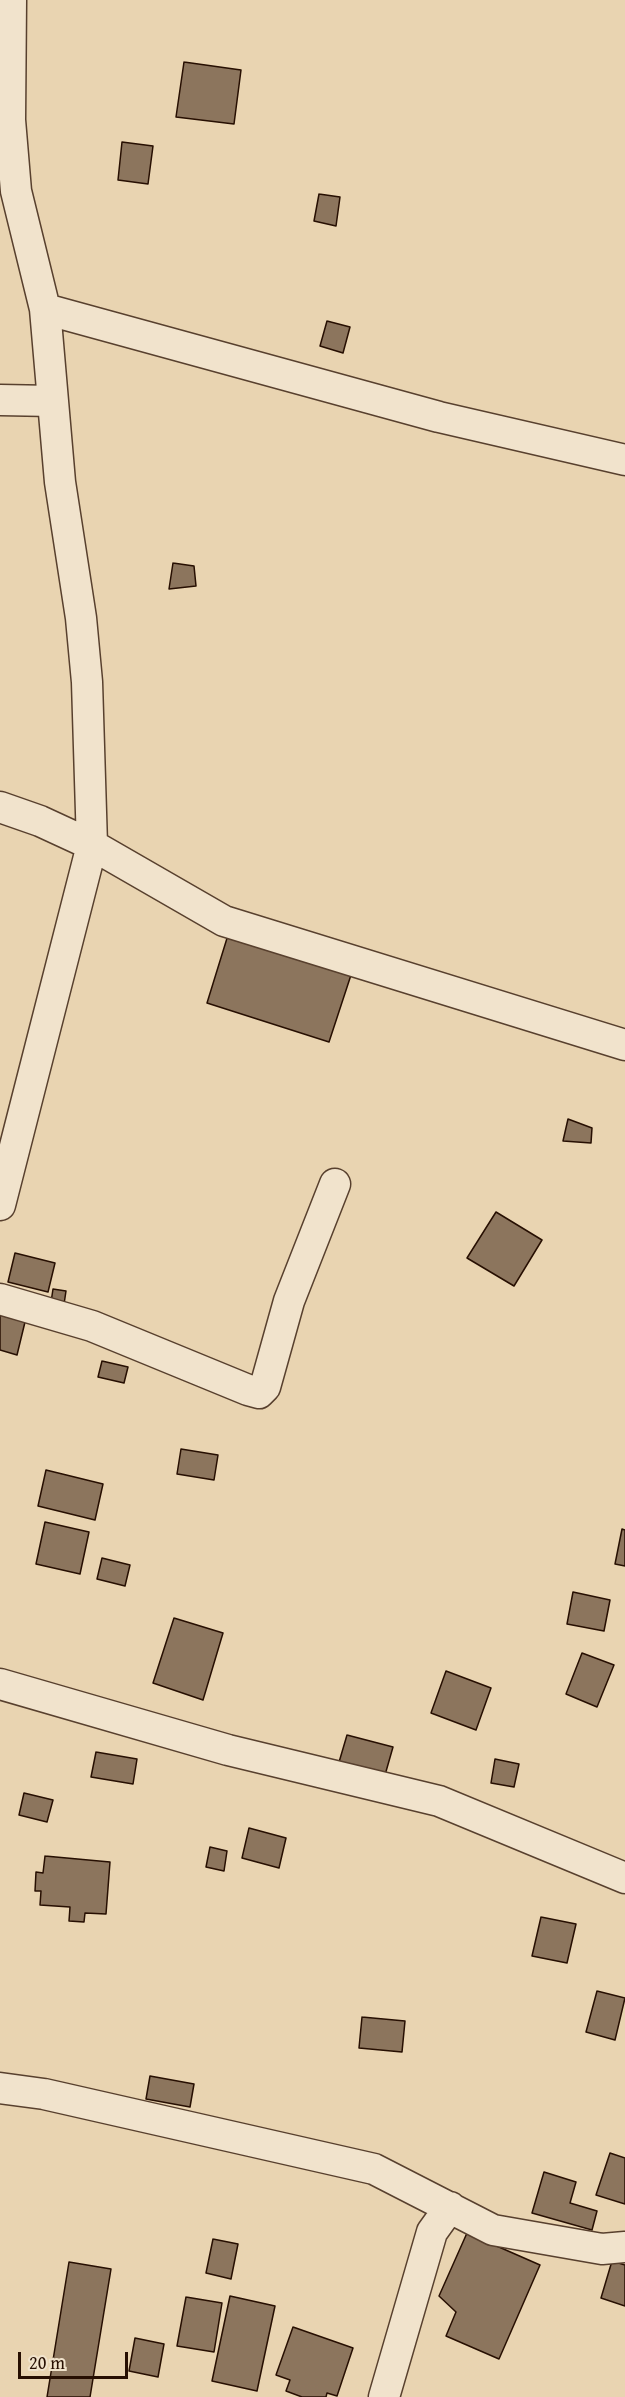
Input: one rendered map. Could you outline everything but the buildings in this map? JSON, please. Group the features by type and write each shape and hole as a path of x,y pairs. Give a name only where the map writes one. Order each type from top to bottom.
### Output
{"street":[{"path":"0,1205 92,845 87,682 81,618 60,482 45,309 16,191 10,120 11,0"},
{"path":"45,309 439,417 625,460"},
{"path":"0,400 53,401"},
{"path":"0,807 40,820 92,845 224,921 625,1045"},
{"path":"0,1299 92,1326 248,1390 259,1392 265,1387 289,1301 335,1184"},
{"path":"0,1684 228,1750 439,1801 623,1872"},
{"path":"0,2088 44,2094 374,2169 493,2230 602,2249 625,2247"},
{"path":"384,2397 432,2232 450,2207"}]}
